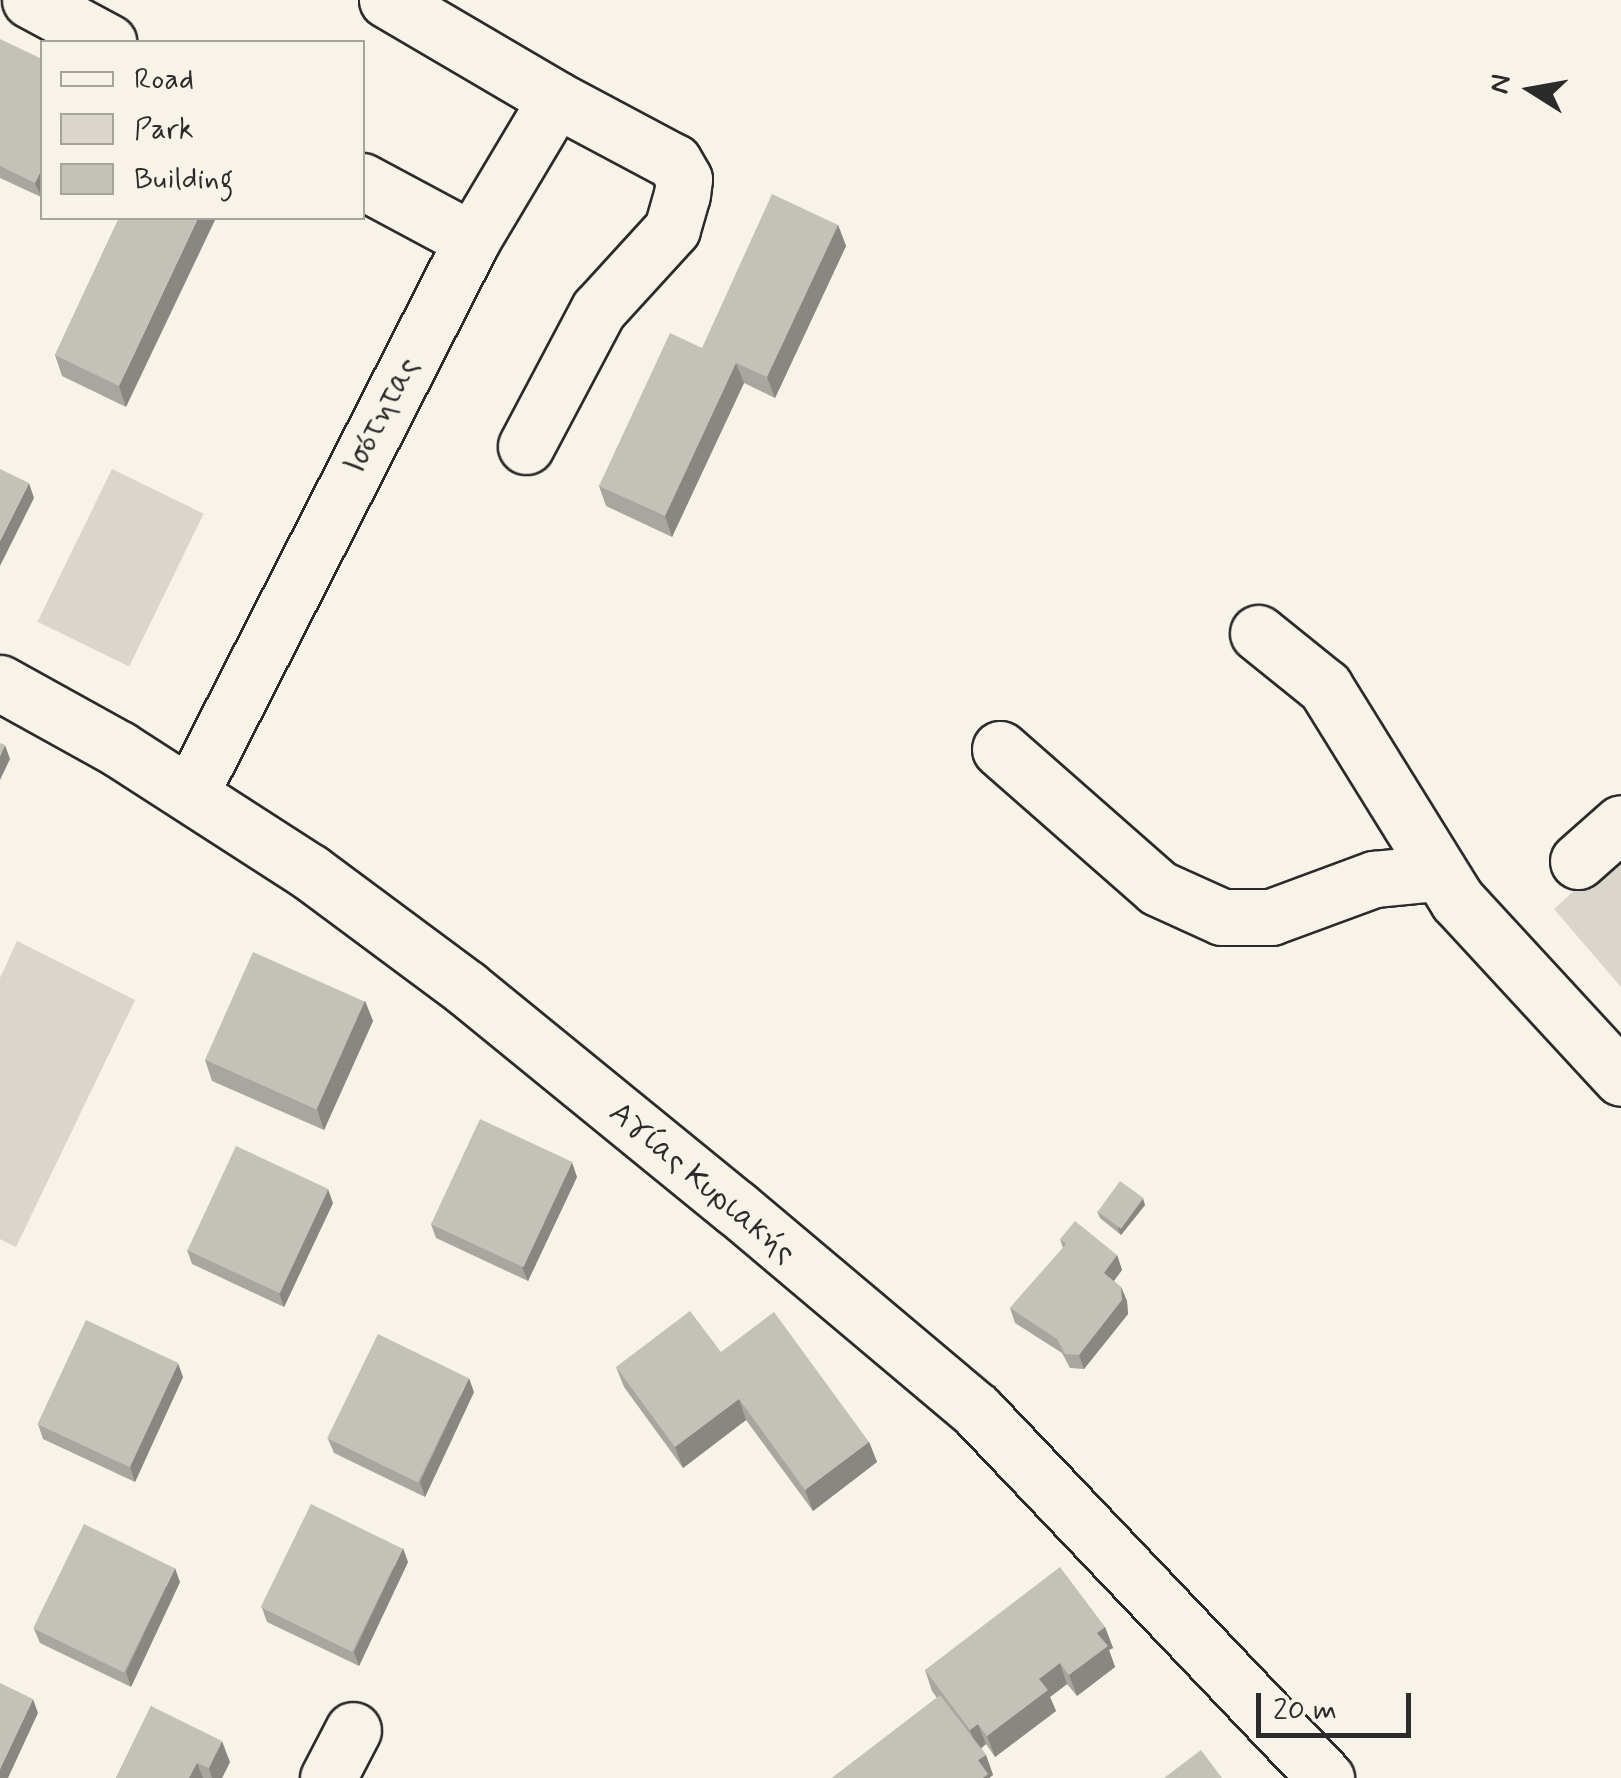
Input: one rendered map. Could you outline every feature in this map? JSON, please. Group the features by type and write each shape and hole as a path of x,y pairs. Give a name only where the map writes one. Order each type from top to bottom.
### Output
{"street":[{"path":"30,0 104,40"},
{"path":"387,0 556,100 674,162 684,179 672,229 598,310 526,446"},
{"name":"Ισότητας","path":"190,794 472,240 556,100"},
{"path":"365,183 472,240"},
{"path":"1258,633 1338,703 1438,874 1621,1078"},
{"name":"Αγίας Κυριακής","path":"0,683 190,794 466,988 913,1356 1059,1492 1326,1778"},
{"path":"1000,750 1158,888 1212,914 1271,916 1374,879 1438,874"},
{"path":"1578,860 1621,823"},
{"path":"328,1778 354,1730"}],"green space":[{"path":"112,469 204,514 129,667 37,622"},
{"path":"1621,848 1621,987 1554,909"},
{"path":"17,941 135,1000 16,1247 0,1239 0,978"}],"building":[{"path":"0,39 40,58 40,172 35,183 0,166"},
{"path":"772,194 838,225 767,377 736,363 665,516 599,486 670,333 702,348"},
{"path":"118,220 197,220 119,386 55,355"},
{"path":"0,469 29,483 0,541"},
{"path":"253,952 364,1002 316,1109 205,1060"},
{"path":"480,1119 572,1162 523,1267 431,1224"},
{"path":"236,1146 328,1189 280,1293 187,1250"},
{"path":"1120,1181 1143,1198 1121,1229 1098,1212"},
{"path":"1075,1221 1117,1255 1104,1273 1121,1287 1122,1300 1079,1355 1065,1354 1057,1339 1010,1308 1066,1244 1060,1239"},
{"path":"690,1311 721,1352 774,1312 869,1442 805,1490 739,1399 675,1447 616,1367"},
{"path":"86,1320 178,1363 130,1467 37,1424"},
{"path":"378,1334 469,1378 418,1483 327,1438"},
{"path":"311,1504 403,1549 352,1652 261,1607"},
{"path":"84,1524 175,1568 124,1673 33,1628"},
{"path":"1060,1567 1105,1627 1097,1633 1108,1646 1069,1675 1060,1663 1039,1679 1048,1690 987,1736 978,1724 970,1730 925,1670"},
{"path":"0,1683 33,1699 0,1769"},
{"path":"940,1695 986,1755 978,1760 988,1774 983,1778 832,1778"},
{"path":"151,1706 222,1741 209,1768 197,1763 189,1778 116,1778"},
{"path":"1201,1750 1222,1778 1164,1778"}]}
